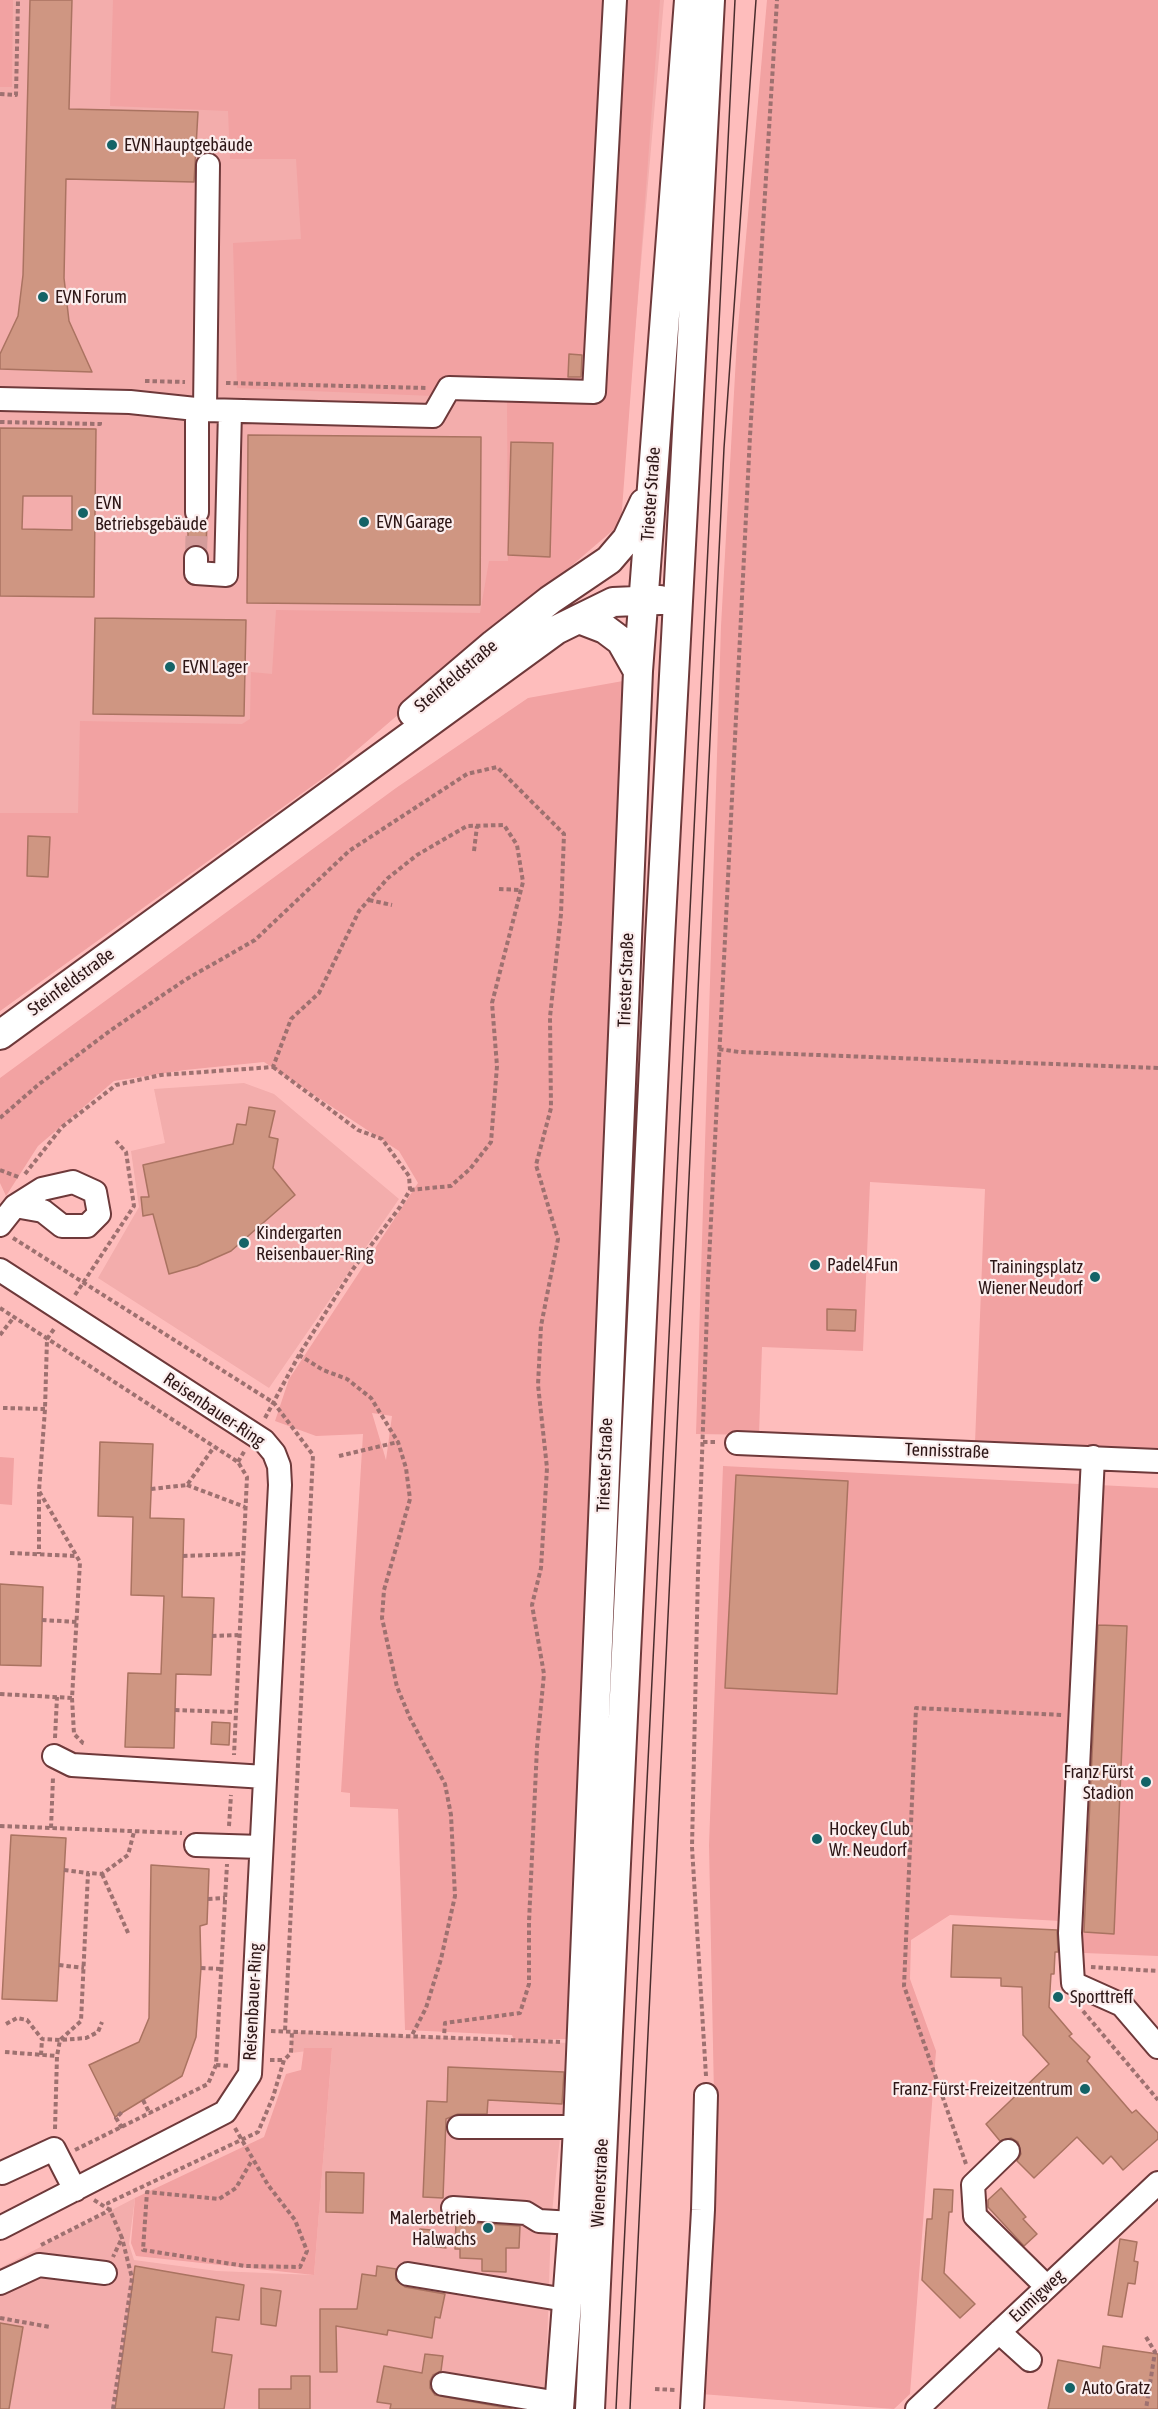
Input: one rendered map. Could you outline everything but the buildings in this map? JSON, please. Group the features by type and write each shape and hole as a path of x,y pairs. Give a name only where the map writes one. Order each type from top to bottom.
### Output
{"main road":[{"name":"Triester Straße","path":"598,1959 638,671 689,0"},
{"name":"Triester Straße","path":"598,1959 678,597 710,0"},
{"path":"585,578 609,560 627,539 651,487"},
{"name":"Steinfeldstraße","path":"259,845 494,644 550,600 585,578 615,574 645,589 678,597"},
{"name":"Steinfeldstraße","path":"0,1035 556,630 645,589"},
{"path":"579,619 605,629 621,641 638,671"},
{"name":"Wienerstraße","path":"559,2406 578,2127 598,1959"},
{"name":"Wienerstraße","path":"590,2409 598,1959"}],"street":[{"path":"0,399 130,402 201,410 433,416 449,388 594,392 615,0"},
{"path":"197,512 208,165"},
{"path":"196,558 196,573 226,575 230,411"},
{"path":"5,1231 15,1206"},
{"name":"Reisenbauer-Ring","path":"0,1270 264,1441 274,1452 279,1466 280,1485 250,2074 225,2112 0,2228"},
{"name":"Tennisstraße","path":"736,1443 1158,1461"},
{"path":"1093,1457 1070,1933 1072,1975 1122,2005 1158,2047"},
{"path":"58,1770 265,1777"},
{"path":"194,1839 261,1847"},
{"path":"692,2409 703,2210 706,2095"},
{"path":"459,2127 578,2127"},
{"path":"2,2173 54,2149 75,2190"},
{"path":"1008,2151 973,2184 975,2216 1047,2287"},
{"name":"Eumigweg","path":"917,2409 1158,2183"},
{"path":"453,2208 526,2213 540,2221 573,2223"},
{"path":"0,2283 39,2265 105,2274"},
{"path":"408,2274 566,2300"},
{"path":"999,2332 1030,2360"},
{"path":"443,2384 559,2406"}],"path":[{"path":"0,94 16,95 18,0"},
{"path":"706,2095 692,1847 698,1572 719,1049 750,436 777,0"},
{"path":"0,422 100,424"},
{"path":"0,1118 38,1085 111,1030 185,980 255,940 349,851 467,774 497,767 564,834 561,914 550,1017 551,1108 536,1165 558,1239 541,1326 538,1385 547,1468 542,1568 532,1605 544,1674 537,1747 529,1922 529,1983 520,2013 445,2023 444,2036"},
{"path":"273,1068 291,1019 319,993 359,911 388,878 417,855 467,825 504,825 517,845 523,882 492,1003 497,1066 491,1142 470,1169 451,1186 410,1190"},
{"path":"474,851 477,825"},
{"path":"499,889 521,890"},
{"path":"369,900 392,905"},
{"path":"719,1049 739,1052 1158,1068"},
{"path":"0,1170 22,1178 62,1127 116,1085 161,1075 273,1068 358,1130 382,1140 409,1176 410,1190 400,1207 353,1269 299,1355 255,1435"},
{"path":"5,1231 274,1403 313,1455 285,2031"},
{"path":"0,1308 47,1339 39,1491 39,1554"},
{"path":"0,1335 14,1317"},
{"path":"299,1355 323,1370 347,1379 370,1398 385,1418 398,1442 406,1468 410,1499 384,1590 382,1618 397,1688 445,1784 451,1815 455,1896 438,1969 426,2008 412,2035"},
{"path":"3,1408 45,1409"},
{"path":"339,1456 398,1442"},
{"path":"187,1485 214,1447"},
{"path":"151,1489 187,1485 245,1507"},
{"path":"39,1491 80,1562 72,1698 74,1734 82,1743 92,1744"},
{"path":"10,1553 77,1556"},
{"path":"183,1556 243,1554"},
{"path":"42,1620 77,1622"},
{"path":"213,1636 238,1635"},
{"path":"0,1694 72,1698"},
{"path":"56,1720 57,1697"},
{"path":"973,2184 904,1986 916,1708 1080,1716"},
{"path":"175,1710 236,1712"},
{"path":"223,1752 234,1752"},
{"path":"51,1828 58,1770"},
{"path":"0,1826 134,1832 194,1839"},
{"path":"64,1870 102,1874 128,1855 134,1832"},
{"path":"54,2149 57,2056 60,2040 81,2021 88,1873"},
{"path":"102,1874 129,1935"},
{"path":"208,1899 225,1898"},
{"path":"59,1965 84,1968"},
{"path":"201,1968 221,1969"},
{"path":"1158,1971 1072,1975 1074,2000 1158,2100"},
{"path":"6,2024 17,2018 27,2020 42,2039 40,2055"},
{"path":"42,2039 86,2038 98,2032 102,2022"},
{"path":"292,2031 570,2043"},
{"path":"5,2052 57,2056"},
{"path":"143,2100 150,2114"},
{"path":"122,2112 116,2118 122,2128"},
{"path":"241,2139 252,2160 295,2220 307,2251 300,2267 245,2266 143,2250 147,2192 219,2199 236,2188 252,2160"},
{"path":"75,2190 110,2210 122,2238 132,2278 113,2409"},
{"path":"105,2274 122,2238"},
{"path":"0,2318 50,2327"},
{"path":"1146,2337 1155,2352 1146,2409"}],"shaded area":[{"path":"0,0 664,0 618,526 330,773 0,1011"},
{"path":"0,0 13,0 12,87 0,87"},
{"path":"113,0 660,0 621,523 330,773 0,1011 0,813 78,813 80,721 242,724 250,719 251,672 272,674 276,610 480,613 489,561 508,561 507,399 237,388 233,243 301,239 296,159 230,159 228,111 110,106"},
{"path":"767,0 1158,0 1158,1450 975,1443 985,1189 870,1182 863,1351 762,1347 759,1435 696,1434 721,626 737,339"},
{"path":"623,681 569,2039 514,2040 512,2035 405,2030 398,1809 350,1807 350,1793 341,1792 363,1434 316,1436 275,1421 289,1379 418,1183 399,1151 264,1062 185,1070 114,1081 38,1146 6,1196 0,1183 0,1078 396,788 528,698","holes":["372,1413 392,1416 386,1460"]},
{"name":"Kindergarten Reisenbauer-Ring","path":"244,1083 274,1094 399,1199 269,1388 98,1278 139,1207 131,1151 165,1143 154,1089"},
{"path":"0,1457 14,1458 12,1505 0,1504"},
{"path":"723,1466 1158,1488 1158,1956 1060,1952 1061,1921 950,1915 911,1940 910,1979 936,2051 910,2394 894,2409 701,2394 714,2096 709,1845"},
{"path":"292,2032 570,2043 551,2222 545,2409 0,2409 0,2268 135,2198 129,2244 134,2260 217,2271 314,2275 332,2048 291,2053"},
{"path":"304,2048 332,2048 314,2275 136,2256 131,2243 135,2198 264,2137 286,2074 301,2070"}],"tunnel":[{"path":"196,558 197,512"}],"tram line":[{"path":"616,2409 735,0"},
{"path":"630,2409 724,448 756,0"}],"place":[{"name":"EVN Hauptgebäude","path":"112,145"},
{"name":"EVN Forum","path":"43,297"},
{"name":"EVN Betriebsgebäude","path":"83,513"},
{"name":"EVN Garage","path":"364,522"},
{"name":"EVN Lager","path":"170,667"},
{"name":"Kindergarten Reisenbauer-Ring","path":"244,1243"},
{"name":"Padel4Fun","path":"815,1265"},
{"name":"Trainingsplatz Wiener Neudorf","path":"1095,1277"},
{"name":"Franz Fürst Stadion","path":"1146,1782"},
{"name":"Hockey Club Wr. Neudorf","path":"817,1839"},
{"name":"Sporttreff","path":"1058,1997"},
{"name":"Franz-Fürst-Freizeitzentrum","path":"1085,2089"},
{"name":"Malerbetrieb Halwachs","path":"488,2228"},
{"name":"Auto Gratz","path":"1070,2388"}]}
